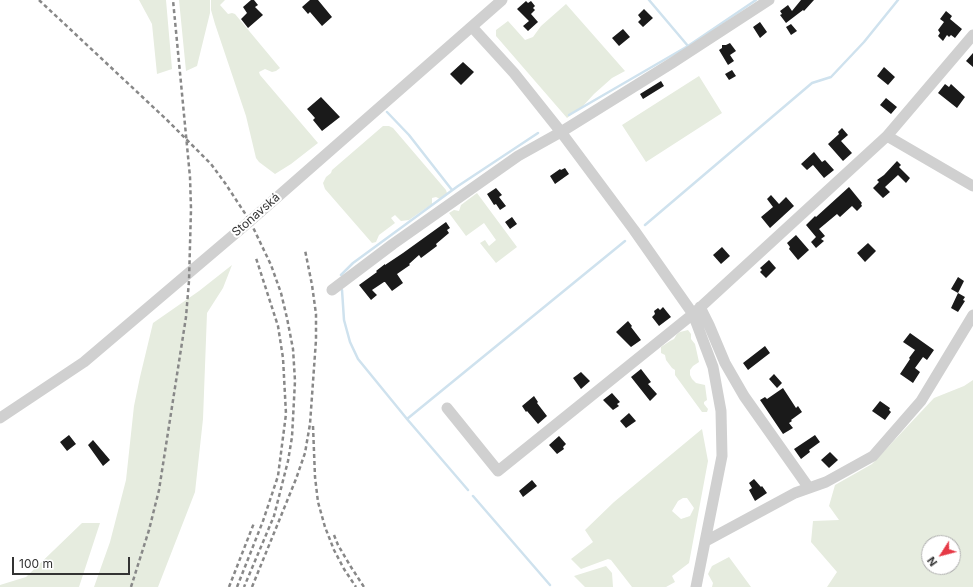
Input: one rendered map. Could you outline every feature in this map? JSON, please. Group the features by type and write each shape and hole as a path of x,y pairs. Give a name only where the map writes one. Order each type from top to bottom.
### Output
{"street":[{"name":"Stonavská","path":"0,418 84,362 250,221 502,0"},
{"path":"332,290 399,240 518,156 562,132 769,0"},
{"path":"472,27 514,73 562,132 634,230 697,311 710,325 725,363 744,396 809,488"},
{"path":"447,408 498,471 697,311 888,136 973,36"},
{"path":"888,136 973,186"},
{"path":"696,587 722,456 721,411 713,368 697,311"},
{"path":"706,541 795,493 826,482 873,456 921,402 973,315"}],"shaded area":[{"path":"139,0 166,0 172,69 157,74 152,24"},
{"path":"179,0 210,0 210,13 197,66 186,71"},
{"path":"211,0 225,0 220,5 228,14 235,14 280,68 272,72 265,69 259,72 318,143 291,164 275,174 256,158 246,116 211,10"},
{"path":"566,4 625,71 612,78 583,106 567,118 496,36 496,30 508,21 525,40 533,37 541,26"},
{"path":"699,76 722,113 646,162 622,125"},
{"path":"383,126 393,128 447,193 440,199 436,197 432,198 432,204 409,220 401,221 395,215 391,218 395,223 379,235 376,242 372,243 325,189 323,183 332,170"},
{"path":"477,193 517,247 496,263 480,243 485,240 489,246 496,240 484,223 466,236 449,213 454,210 459,211 461,205"},
{"path":"232,265 223,288 207,313 203,419 195,492 158,587 94,587 110,542 126,480 134,406 153,323 199,291"},
{"path":"688,330 691,334 691,339 695,344 699,362 690,370 690,375 696,383 705,385 707,400 704,404 708,409 707,412 702,412 675,375 675,370 666,360 665,355 661,353 661,347 674,339 680,332"},
{"path":"973,380 973,587 827,587 837,572 811,542 813,521 839,520 829,506 835,485 872,464 934,398 964,386"},
{"path":"702,429 708,461 689,563 672,576 675,582 666,587 632,587 611,560 608,559 581,569 571,559 593,542 585,530 614,502","holes":["683,498 687,498 694,508 690,516 681,519 672,511 678,501"]},
{"path":"82,523 100,523 79,587 0,587 0,585 26,577"},
{"path":"729,557 751,587 712,587 713,583 708,574 712,566"},
{"path":"606,566 612,573 613,587 585,587 574,576"}],"building":[{"path":"251,0 254,0 258,5 255,7 263,15 248,28 241,19 247,13 243,7"},
{"path":"310,0 318,0 332,17 322,26 310,12 308,14 302,7"},
{"path":"801,0 814,0 804,11 803,10 786,23 780,15 782,14 780,11 788,5 792,11"},
{"path":"526,1 528,3 531,1 535,6 533,8 535,10 531,14 538,22 528,31 523,26 529,21 517,9"},
{"path":"644,9 653,18 643,27 638,22 641,19 638,15"},
{"path":"946,11 952,16 950,19 962,29 955,38 951,35 949,37 947,35 943,41 938,36 940,33 938,30 944,22 940,19"},
{"path":"760,22 767,32 760,38 753,27"},
{"path":"791,24 797,31 791,35 786,27"},
{"path":"623,29 630,37 619,46 612,38"},
{"path":"730,43 736,51 730,55 734,61 728,65 719,50 722,48 722,45"},
{"path":"973,53 973,67 966,61"},
{"path":"463,62 474,72 461,85 450,74"},
{"path":"884,67 895,77 888,85 877,76"},
{"path":"732,70 736,76 729,80 725,74"},
{"path":"661,81 664,86 643,99 640,94"},
{"path":"945,84 949,87 951,84 965,97 957,108 938,93"},
{"path":"321,97 340,117 322,131 313,120 315,118 307,109"},
{"path":"886,98 897,107 891,114 880,105"},
{"path":"842,128 848,135 841,141 852,153 843,161 828,144 839,134 838,132"},
{"path":"814,152 822,162 825,160 834,170 824,178 813,165 807,170 801,164"},
{"path":"897,161 901,165 899,167 910,178 906,183 898,175 885,187 890,192 883,198 873,188 879,182 877,180"},
{"path":"565,168 569,174 555,184 550,176 560,169"},
{"path":"849,187 862,203 862,206 857,211 852,206 840,217 837,214 819,229 825,236 821,239 824,241 816,248 811,242 816,237 806,225"},
{"path":"496,188 502,195 499,197 506,206 500,210 496,204 494,205 487,194"},
{"path":"771,195 779,204 786,197 794,206 770,228 761,217 773,207 767,199"},
{"path":"512,217 517,224 510,229 505,222"},
{"path":"446,222 450,228 447,230 449,233 436,244 437,246 421,258 419,255 409,264 410,265 397,274 403,283 392,291 384,282 372,290 377,295 371,300 359,285 385,264"},
{"path":"796,235 809,250 798,260 789,249 790,247 787,243"},
{"path":"868,243 876,251 865,262 857,253"},
{"path":"722,247 730,256 721,264 713,255"},
{"path":"769,260 776,268 766,278 760,272 762,270 760,268"},
{"path":"958,277 964,281 958,293 951,289"},
{"path":"958,293 965,297 963,300 965,301 958,312 951,308"},
{"path":"663,307 671,317 659,326 652,317 655,314 654,311 658,308 660,310"},
{"path":"628,321 641,340 631,347 616,332"},
{"path":"910,333 934,350 927,360 923,357 915,368 920,372 913,383 900,374 915,350 903,342"},
{"path":"765,346 770,353 748,370 743,363"},
{"path":"641,369 651,382 648,384 657,394 650,401 631,377"},
{"path":"581,372 590,381 581,389 573,378"},
{"path":"774,374 782,383 777,388 769,379"},
{"path":"783,388 796,408 798,406 802,412 789,423 793,428 783,434 760,400 765,397 767,399"},
{"path":"612,393 620,402 617,404 619,406 613,410 603,400"},
{"path":"534,396 538,402 537,403 547,416 538,424 522,406"},
{"path":"880,401 890,408 889,410 891,412 885,420 872,411"},
{"path":"629,413 636,421 626,428 620,421"},
{"path":"69,435 76,444 67,451 60,442"},
{"path":"815,435 820,442 809,450 810,452 801,459 794,449"},
{"path":"559,436 566,444 563,447 564,449 557,454 549,445"},
{"path":"93,440 110,460 103,466 88,445"},
{"path":"830,452 838,460 829,468 821,460"},
{"path":"754,479 767,493 755,501 749,490 752,488 749,483"},
{"path":"532,480 537,486 523,497 519,491"}],"waterway":[{"path":"649,0 688,46"},
{"path":"569,115 688,46 756,0"},
{"path":"645,225 812,83 831,77 864,42 898,0"},
{"path":"387,112 409,135 452,190"},
{"path":"341,275 353,263 458,186 538,133"},
{"path":"407,419 625,241"},
{"path":"342,290 344,320 350,342 358,359 468,490"},
{"path":"473,496 550,585"}],"railway":[{"path":"39,0 167,120 211,164 250,221 271,265 281,293 293,349 295,381 292,437 288,461 274,516 244,587"},
{"path":"131,587 149,530 159,490 186,317 189,281 191,209 190,177 173,0"},
{"path":"252,587 296,479 305,453 310,424 316,340 316,314 305,250"},
{"path":"237,587 263,521 278,476 286,414 283,358 278,326 256,258"},
{"path":"313,426 315,477 318,502 325,527 334,550 356,587"},
{"path":"229,587 254,523"},
{"path":"334,535 338,545 364,587"}]}
